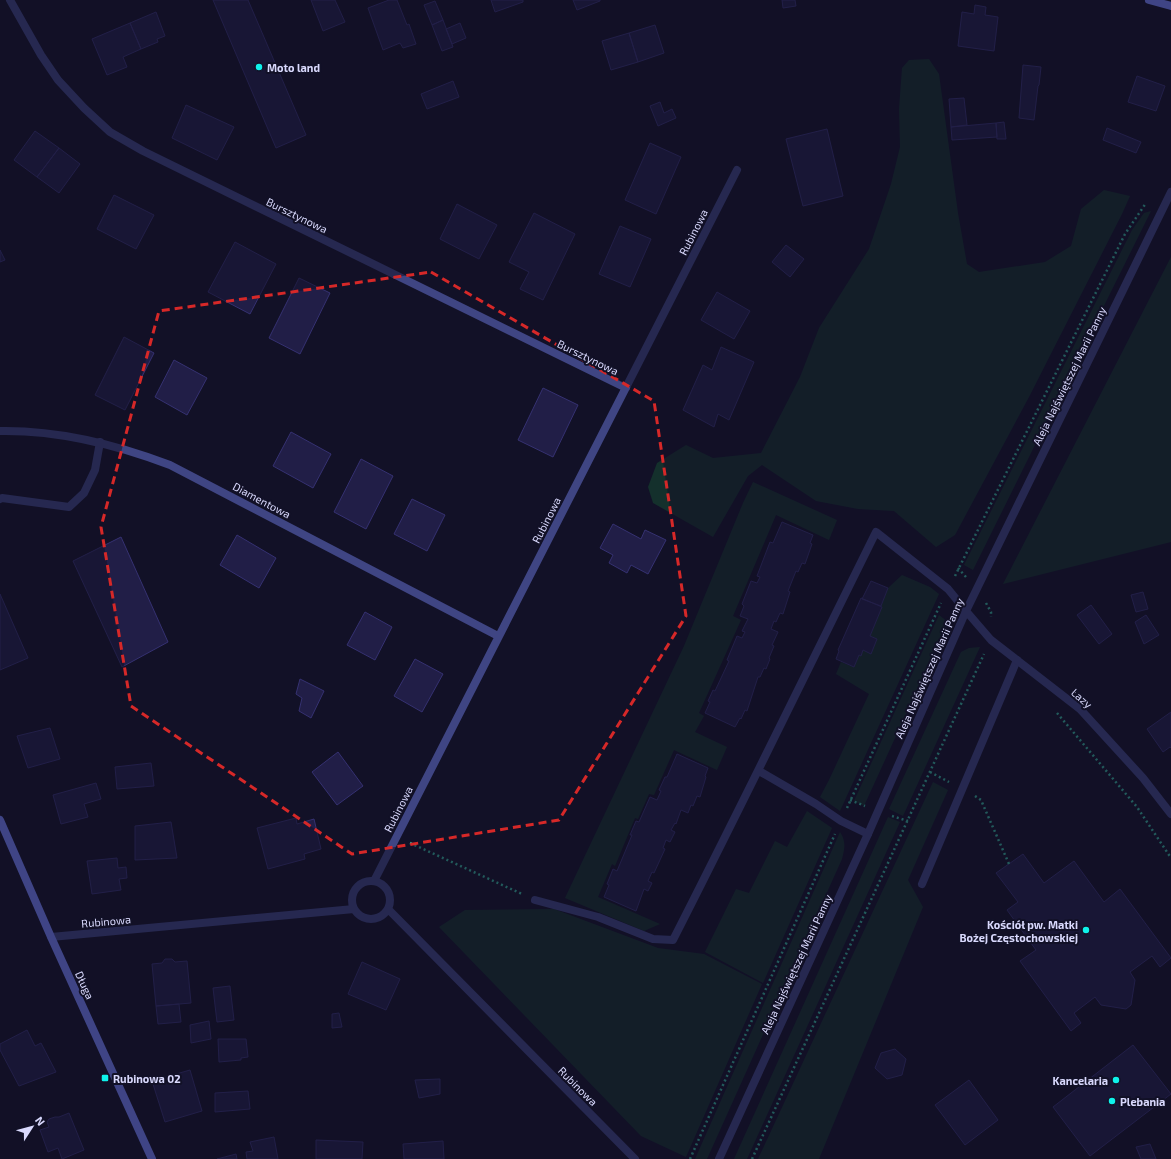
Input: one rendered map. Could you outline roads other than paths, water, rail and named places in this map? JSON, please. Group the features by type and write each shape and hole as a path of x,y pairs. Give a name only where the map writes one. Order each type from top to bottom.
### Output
{"street":[{"name":"Bursztynowa","path":"10,0 41,55 58,80 84,108 110,132 143,151 626,388"},
{"path":"1149,0 1171,6"},
{"name":"Rubinowa","path":"374,881 737,170"},
{"name":"Aleja Najświętszej Marii Panny","path":"719,1159 868,834 966,611 1171,192"},
{"name":"Diamentowa","path":"0,431 60,435 100,442 139,453 187,473 498,636"},
{"path":"0,499 69,506 84,493 94,470 100,442"},
{"name":"Łazy","path":"759,771 767,751 876,532 948,589 991,640 1080,709 1143,778 1171,814"},
{"path":"922,884 1017,660"},
{"path":"535,900 598,917 653,939 673,940 759,771 816,804 840,820 868,834"},
{"name":"Długa","path":"0,820 51,937 152,1159"},
{"path":"374,881 380,882 385,886 390,897 388,909 380,917 368,919 363,917 354,909 352,898 354,892 362,883 374,881"},
{"name":"Rubinowa","path":"51,937 354,909"},
{"name":"Rubinowa","path":"388,909 634,1159"}],"place":[{"name":"Moto land","path":"259,67"},
{"name":"Kościół pw. Matki Bożej Częstochowskiej","path":"1086,930"},
{"name":"Rubinowa 02","path":"105,1078"},
{"name":"Kancelaria","path":"1116,1080"},
{"name":"Plebania","path":"1112,1101"}]}
